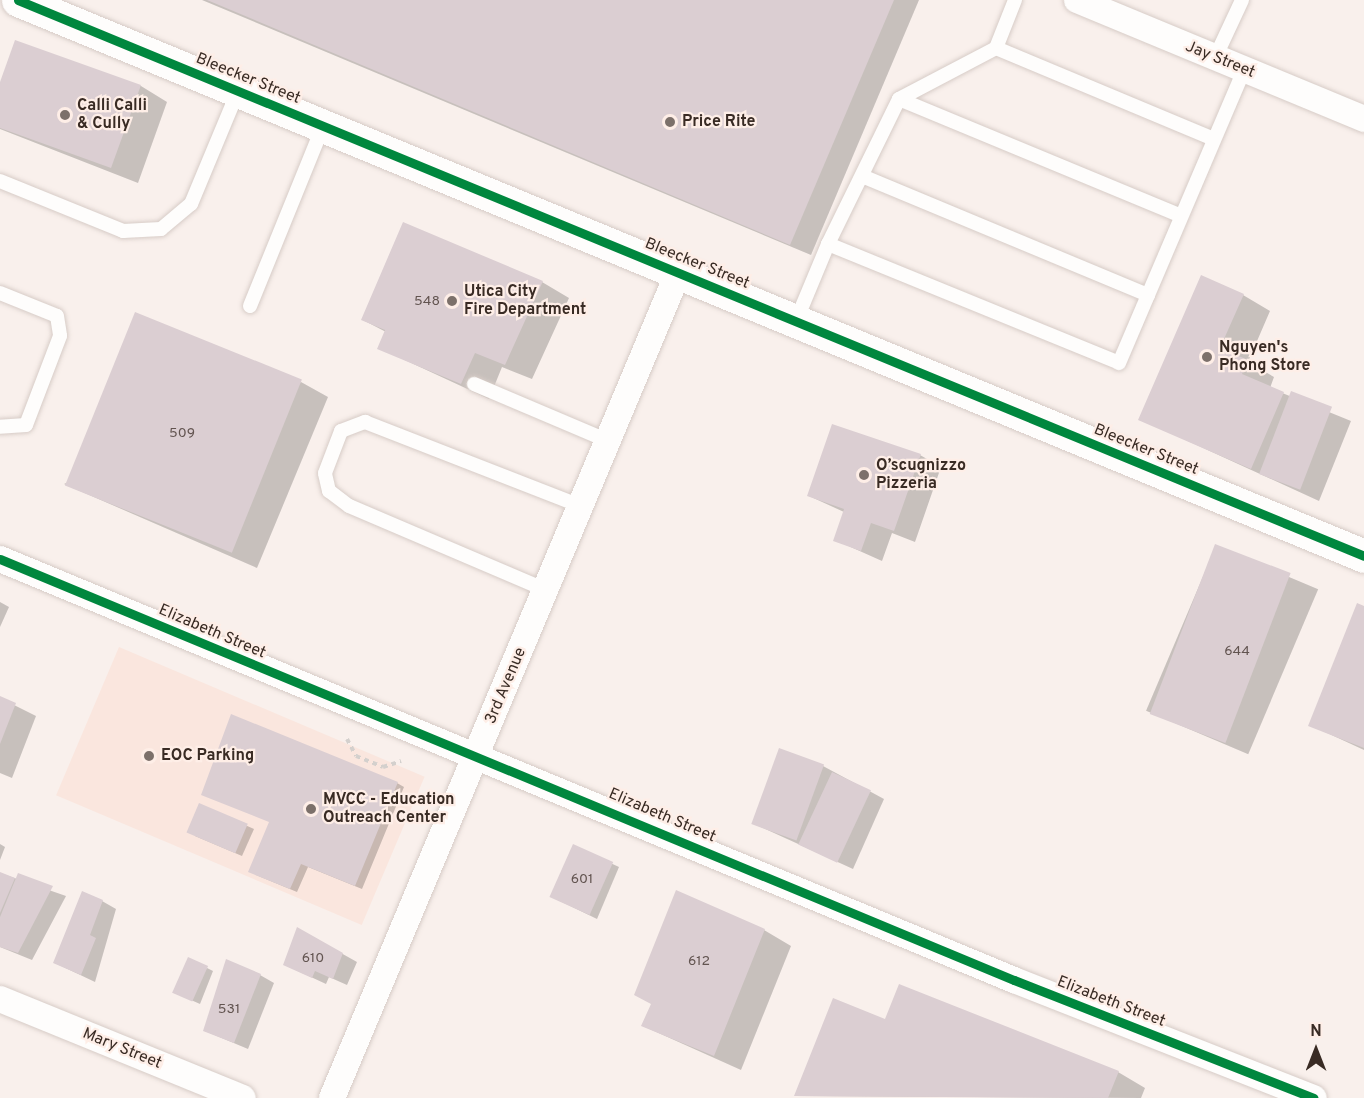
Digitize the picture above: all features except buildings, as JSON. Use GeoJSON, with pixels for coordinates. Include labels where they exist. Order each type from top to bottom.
{"type":"FeatureCollection","features":[{"type":"Feature","properties":{"kind":"street","name":"Bleecker Street"},"geometry":{"type":"LineString","coordinates":[[18,0],[1364,556]]}},
{"type":"Feature","properties":{"kind":"street","name":"Jay Street"},"geometry":{"type":"LineString","coordinates":[[1077,0],[1364,119]]}},
{"type":"Feature","properties":{"kind":"street","name":"3rd Avenue"},"geometry":{"type":"LineString","coordinates":[[332,1098],[678,273]]}},
{"type":"Feature","properties":{"kind":"street","name":"Elizabeth Street"},"geometry":{"type":"LineString","coordinates":[[0,559],[477,755],[1014,980],[1314,1098]]}},
{"type":"Feature","properties":{"kind":"street","name":"Mary Street"},"geometry":{"type":"LineString","coordinates":[[0,999],[243,1098]]}},
{"type":"Feature","properties":{"kind":"lane"},"geometry":{"type":"LineString","coordinates":[[796,321],[828,244],[899,99],[996,48],[1015,0]]}},
{"type":"Feature","properties":{"kind":"lane"},"geometry":{"type":"LineString","coordinates":[[1215,58],[1242,0]]}},
{"type":"Feature","properties":{"kind":"lane"},"geometry":{"type":"LineString","coordinates":[[996,48],[1214,139]]}},
{"type":"Feature","properties":{"kind":"lane"},"geometry":{"type":"LineString","coordinates":[[828,244],[1119,363],[1244,70]]}},
{"type":"Feature","properties":{"kind":"lane"},"geometry":{"type":"LineString","coordinates":[[0,181],[123,231],[161,229],[190,204],[238,91]]}},
{"type":"Feature","properties":{"kind":"lane"},"geometry":{"type":"LineString","coordinates":[[899,99],[1181,216]]}},
{"type":"Feature","properties":{"kind":"lane"},"geometry":{"type":"LineString","coordinates":[[250,306],[323,126]]}},
{"type":"Feature","properties":{"kind":"lane"},"geometry":{"type":"LineString","coordinates":[[862,176],[1148,295]]}},
{"type":"Feature","properties":{"kind":"lane"},"geometry":{"type":"LineString","coordinates":[[0,293],[57,316],[60,336],[26,425],[0,428]]}},
{"type":"Feature","properties":{"kind":"lane"},"geometry":{"type":"LineString","coordinates":[[474,384],[608,441]]}},
{"type":"Feature","properties":{"kind":"lane"},"geometry":{"type":"LineString","coordinates":[[546,590],[349,506],[329,491],[325,473],[341,431],[365,422],[581,506]]}},
{"type":"Feature","properties":{"kind":"path"},"geometry":{"type":"LineString","coordinates":[[347,739],[356,756],[383,767],[401,761]]}},
{"type":"Feature","properties":{"kind":"shaded area"},"geometry":{"type":"Polygon","coordinates":[[[119,647],[425,777],[362,925],[56,795],[119,647]]]}},
{"type":"Feature","properties":{"kind":"cycle path"},"geometry":{"type":"LineString","coordinates":[[18,0],[1364,556]]}},
{"type":"Feature","properties":{"kind":"cycle path"},"geometry":{"type":"LineString","coordinates":[[0,559],[1014,980],[1314,1098]]}},
{"type":"Feature","properties":{"kind":"place","name":"Calli Calli & Cully"},"geometry":{"type":"Point","coordinates":[65,115]}},
{"type":"Feature","properties":{"kind":"place","name":"Price Rite"},"geometry":{"type":"Point","coordinates":[670,122]}},
{"type":"Feature","properties":{"kind":"place","name":"Utica City Fire Department"},"geometry":{"type":"Point","coordinates":[452,301]}},
{"type":"Feature","properties":{"kind":"place","name":"Nguyen's Phong Store"},"geometry":{"type":"Point","coordinates":[1207,357]}},
{"type":"Feature","properties":{"kind":"place","name":"O’scugnizzo Pizzeria"},"geometry":{"type":"Point","coordinates":[864,475]}},
{"type":"Feature","properties":{"kind":"place","name":"EOC Parking"},"geometry":{"type":"Point","coordinates":[149,756]}},
{"type":"Feature","properties":{"kind":"place","name":"MVCC - Education Outreach Center"},"geometry":{"type":"Point","coordinates":[311,809]}}]}
